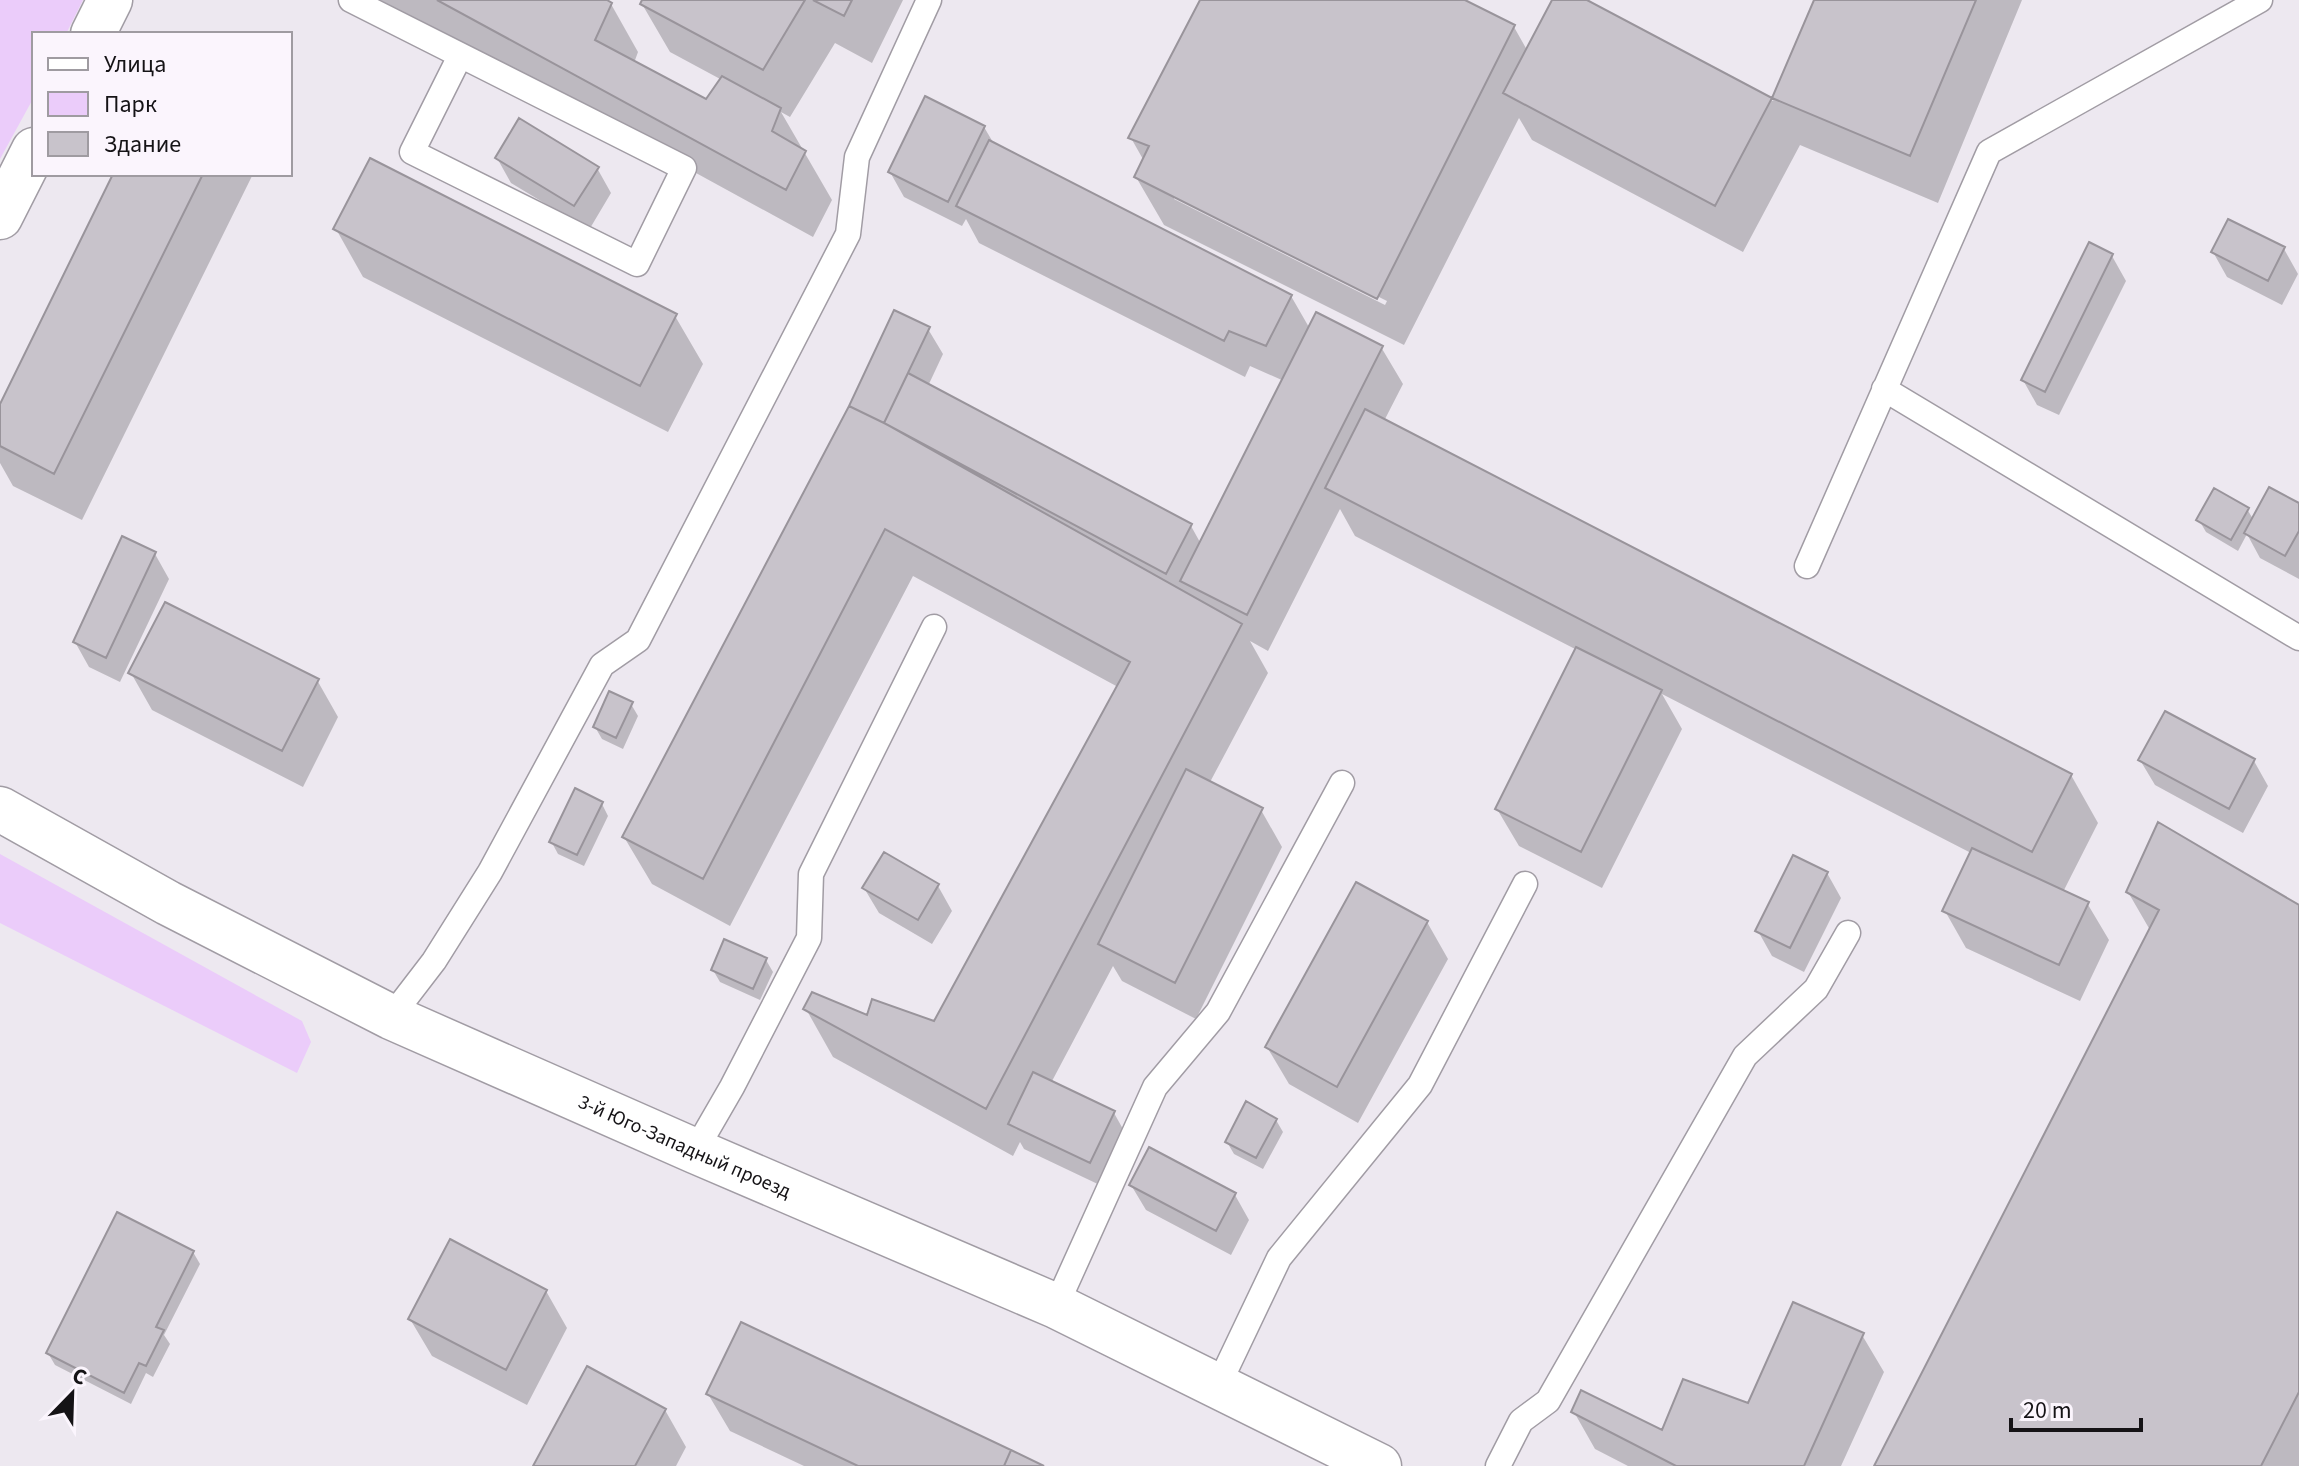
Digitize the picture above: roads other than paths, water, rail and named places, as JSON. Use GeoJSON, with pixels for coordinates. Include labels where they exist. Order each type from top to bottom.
{"type":"FeatureCollection","features":[{"type":"Feature","properties":{"kind":"street"},"geometry":{"type":"LineString","coordinates":[[94,32],[110,0]]}},
{"type":"Feature","properties":{"kind":"street"},"geometry":{"type":"LineString","coordinates":[[0,217],[32,154]]}},
{"type":"Feature","properties":{"kind":"street","name":"3-й Юго-Западный проезд"},"geometry":{"type":"LineString","coordinates":[[0,809],[168,903],[391,1017],[1056,1306],[1379,1466]]}},
{"type":"Feature","properties":{"kind":"lane"},"geometry":{"type":"LineString","coordinates":[[351,0],[684,168],[637,264],[412,152],[460,56]]}},
{"type":"Feature","properties":{"kind":"lane"},"geometry":{"type":"LineString","coordinates":[[391,1017],[434,961],[490,872],[602,665],[638,640],[848,234],[857,157],[929,0]]}},
{"type":"Feature","properties":{"kind":"lane"},"geometry":{"type":"LineString","coordinates":[[1807,566],[1989,152],[2260,0]]}},
{"type":"Feature","properties":{"kind":"lane"},"geometry":{"type":"LineString","coordinates":[[1884,389],[2299,638]]}},
{"type":"Feature","properties":{"kind":"lane"},"geometry":{"type":"LineString","coordinates":[[695,1151],[732,1087],[809,938],[811,874],[934,627]]}},
{"type":"Feature","properties":{"kind":"lane"},"geometry":{"type":"LineString","coordinates":[[1056,1306],[1155,1087],[1218,1012],[1342,783]]}},
{"type":"Feature","properties":{"kind":"lane"},"geometry":{"type":"LineString","coordinates":[[1218,1386],[1279,1258],[1420,1085],[1525,884]]}},
{"type":"Feature","properties":{"kind":"lane"},"geometry":{"type":"LineString","coordinates":[[1498,1466],[1521,1421],[1548,1401],[1745,1056],[1816,989],[1848,933]]}}]}
